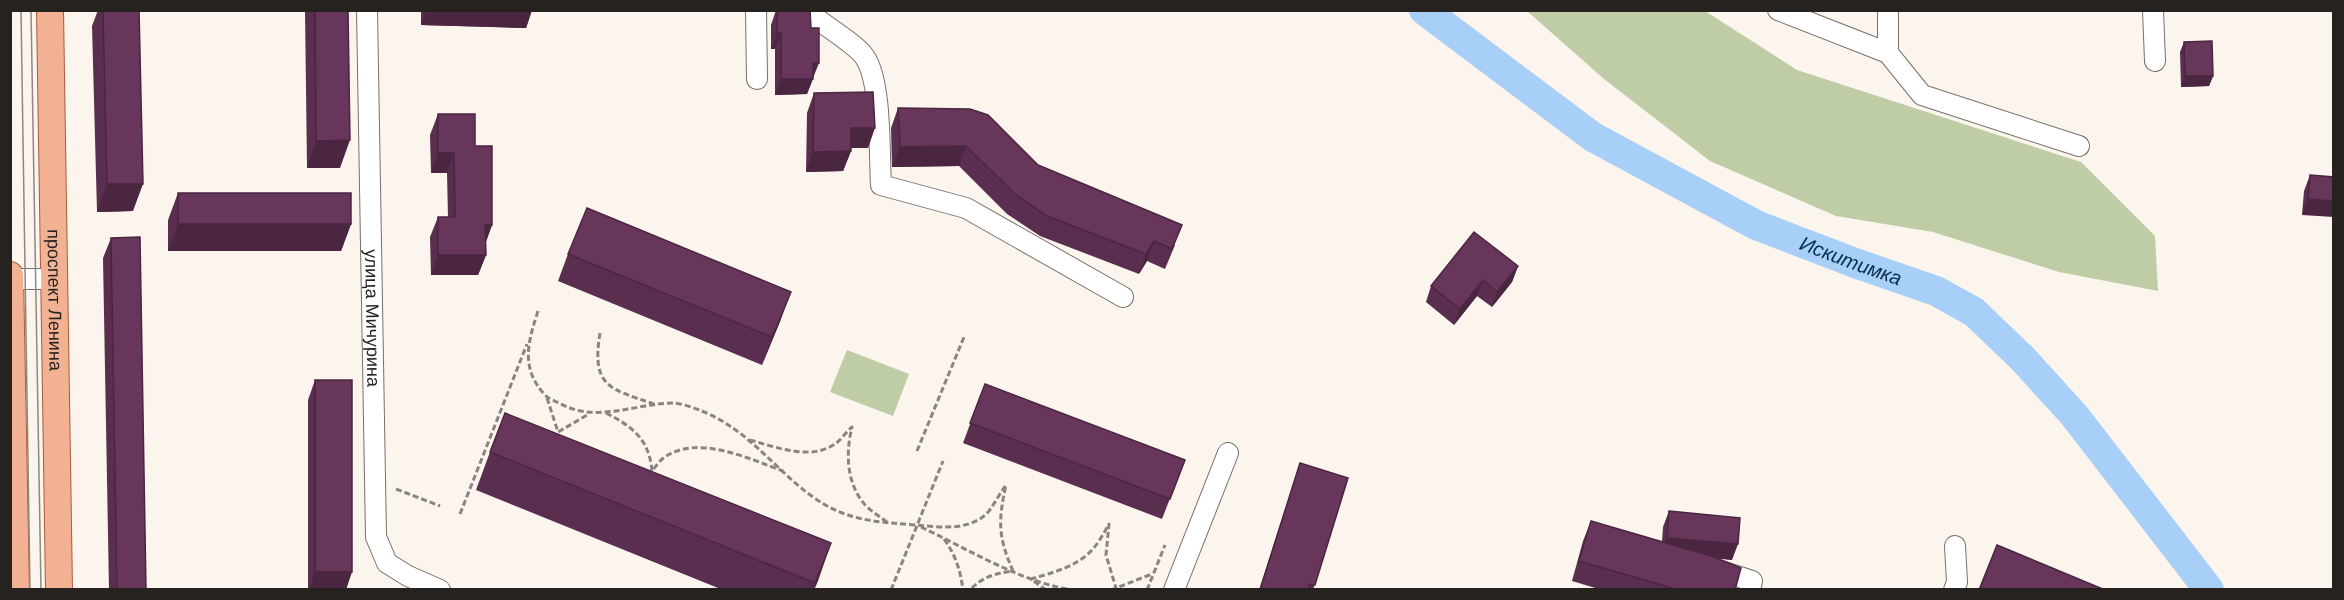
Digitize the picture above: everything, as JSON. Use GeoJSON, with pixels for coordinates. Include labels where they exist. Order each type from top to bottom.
{"type":"FeatureCollection","features":[{"type":"Feature","properties":{"kind":"main road","name":"проспект Ленина"},"geometry":{"type":"LineString","coordinates":[[50,10],[59,590]]}},
{"type":"Feature","properties":{"kind":"main road"},"geometry":{"type":"LineString","coordinates":[[10,277],[16,590]]}},
{"type":"Feature","properties":{"kind":"street","name":"улица Мичурина"},"geometry":{"type":"LineString","coordinates":[[367,10],[376,537],[387,563],[408,576],[440,590]]}},
{"type":"Feature","properties":{"kind":"street"},"geometry":{"type":"LineString","coordinates":[[756,10],[757,79]]}},
{"type":"Feature","properties":{"kind":"street"},"geometry":{"type":"LineString","coordinates":[[805,10],[864,54],[871,68],[876,96],[881,185],[966,208],[1123,297]]}},
{"type":"Feature","properties":{"kind":"street"},"geometry":{"type":"LineString","coordinates":[[1778,10],[1888,53],[1922,95],[2079,146]]}},
{"type":"Feature","properties":{"kind":"street"},"geometry":{"type":"LineString","coordinates":[[1888,10],[1888,53]]}},
{"type":"Feature","properties":{"kind":"street"},"geometry":{"type":"LineString","coordinates":[[2153,10],[2155,61]]}},
{"type":"Feature","properties":{"kind":"street"},"geometry":{"type":"LineString","coordinates":[[10,277],[54,279]]}},
{"type":"Feature","properties":{"kind":"street"},"geometry":{"type":"LineString","coordinates":[[1174,590],[1228,453]]}},
{"type":"Feature","properties":{"kind":"street"},"geometry":{"type":"LineString","coordinates":[[1954,546],[1957,582],[1954,590]]}},
{"type":"Feature","properties":{"kind":"street"},"geometry":{"type":"LineString","coordinates":[[1713,568],[1752,581],[1749,590]]}},
{"type":"Feature","properties":{"kind":"path"},"geometry":{"type":"LineString","coordinates":[[460,514],[529,340],[538,311]]}},
{"type":"Feature","properties":{"kind":"path"},"geometry":{"type":"LineString","coordinates":[[600,333],[597,355],[600,374],[613,390],[656,405]]}},
{"type":"Feature","properties":{"kind":"path"},"geometry":{"type":"LineString","coordinates":[[917,451],[964,337]]}},
{"type":"Feature","properties":{"kind":"path"},"geometry":{"type":"LineString","coordinates":[[529,340],[528,356],[532,378],[546,397],[558,432],[590,413]]}},
{"type":"Feature","properties":{"kind":"path"},"geometry":{"type":"LineString","coordinates":[[546,397],[567,408],[590,413],[674,403],[700,411],[729,423],[813,496],[832,508],[871,522],[942,528],[962,525],[978,520],[988,513],[1006,485],[1000,511],[999,530],[1002,547],[1013,571]]}},
{"type":"Feature","properties":{"kind":"path"},"geometry":{"type":"LineString","coordinates":[[604,412],[625,422],[644,441],[650,454],[652,471],[664,457],[678,451],[697,448],[733,453],[785,472]]}},
{"type":"Feature","properties":{"kind":"path"},"geometry":{"type":"LineString","coordinates":[[749,440],[799,452],[818,450],[834,444],[852,427],[847,449],[852,481],[862,502],[890,524]]}},
{"type":"Feature","properties":{"kind":"path"},"geometry":{"type":"LineString","coordinates":[[891,590],[943,461]]}},
{"type":"Feature","properties":{"kind":"path"},"geometry":{"type":"LineString","coordinates":[[396,489],[440,506]]}},
{"type":"Feature","properties":{"kind":"path"},"geometry":{"type":"LineString","coordinates":[[1031,579],[1081,560],[1092,551],[1109,524],[1106,555],[1114,589],[1154,573]]}},
{"type":"Feature","properties":{"kind":"path"},"geometry":{"type":"LineString","coordinates":[[917,525],[1031,579],[1074,590]]}},
{"type":"Feature","properties":{"kind":"path"},"geometry":{"type":"LineString","coordinates":[[943,538],[955,554],[963,590]]}},
{"type":"Feature","properties":{"kind":"path"},"geometry":{"type":"LineString","coordinates":[[1147,590],[1165,545]]}},
{"type":"Feature","properties":{"kind":"path"},"geometry":{"type":"LineString","coordinates":[[970,590],[983,579],[998,573],[1013,571]]}},
{"type":"Feature","properties":{"kind":"path"},"geometry":{"type":"LineString","coordinates":[[1031,579],[1046,590]]}},
{"type":"Feature","properties":{"kind":"green space"},"geometry":{"type":"Polygon","coordinates":[[[1527,11],[1705,11],[1797,70],[2081,162],[2155,236],[2158,291],[2059,272],[1933,232],[1836,216],[1710,161],[1604,79],[1527,11]]]}},
{"type":"Feature","properties":{"kind":"green space"},"geometry":{"type":"Polygon","coordinates":[[[847,350],[909,374],[893,416],[830,392],[847,350]]]}},
{"type":"Feature","properties":{"kind":"building"},"geometry":{"type":"Polygon","coordinates":[[[103,10],[139,10],[143,184],[107,184],[103,10]]]}},
{"type":"Feature","properties":{"kind":"building"},"geometry":{"type":"Polygon","coordinates":[[[315,10],[348,10],[350,140],[316,141],[315,10]]]}},
{"type":"Feature","properties":{"kind":"building"},"geometry":{"type":"Polygon","coordinates":[[[777,10],[810,10],[811,28],[819,28],[819,63],[813,63],[813,79],[781,79],[781,33],[777,34],[777,10]]]}},
{"type":"Feature","properties":{"kind":"building"},"geometry":{"type":"Polygon","coordinates":[[[2212,41],[2213,76],[2185,76],[2184,42],[2212,41]]]}},
{"type":"Feature","properties":{"kind":"building"},"geometry":{"type":"Polygon","coordinates":[[[873,92],[875,128],[851,128],[851,151],[813,152],[814,93],[873,92]]]}},
{"type":"Feature","properties":{"kind":"building"},"geometry":{"type":"Polygon","coordinates":[[[898,108],[970,109],[988,115],[1038,165],[1182,225],[1172,249],[1154,241],[1146,254],[1047,216],[1015,194],[966,146],[900,147],[898,108]]]}},
{"type":"Feature","properties":{"kind":"building"},"geometry":{"type":"Polygon","coordinates":[[[438,114],[475,114],[475,146],[492,146],[492,225],[485,225],[486,255],[438,255],[438,217],[455,217],[454,153],[438,153],[438,114]]]}},
{"type":"Feature","properties":{"kind":"building"},"geometry":{"type":"Polygon","coordinates":[[[2310,175],[2334,177],[2334,201],[2308,199],[2310,175]]]}},
{"type":"Feature","properties":{"kind":"building"},"geometry":{"type":"Polygon","coordinates":[[[178,193],[351,193],[351,224],[178,224],[178,193]]]}},
{"type":"Feature","properties":{"kind":"building"},"geometry":{"type":"Polygon","coordinates":[[[587,208],[791,292],[772,337],[568,254],[587,208]]]}},
{"type":"Feature","properties":{"kind":"building"},"geometry":{"type":"Polygon","coordinates":[[[1474,232],[1518,266],[1497,292],[1483,280],[1460,309],[1431,286],[1474,232]]]}},
{"type":"Feature","properties":{"kind":"building"},"geometry":{"type":"Polygon","coordinates":[[[140,237],[146,590],[117,590],[111,238],[140,237]]]}},
{"type":"Feature","properties":{"kind":"building"},"geometry":{"type":"Polygon","coordinates":[[[315,380],[352,380],[352,572],[315,572],[315,380]]]}},
{"type":"Feature","properties":{"kind":"building"},"geometry":{"type":"Polygon","coordinates":[[[985,384],[1185,460],[1170,499],[970,423],[985,384]]]}},
{"type":"Feature","properties":{"kind":"building"},"geometry":{"type":"Polygon","coordinates":[[[505,413],[831,543],[815,583],[490,452],[505,413]]]}},
{"type":"Feature","properties":{"kind":"building"},"geometry":{"type":"Polygon","coordinates":[[[1300,463],[1348,478],[1315,585],[1310,584],[1308,590],[1260,590],[1300,463]]]}},
{"type":"Feature","properties":{"kind":"building"},"geometry":{"type":"Polygon","coordinates":[[[1669,511],[1740,518],[1738,544],[1667,538],[1669,511]]]}},
{"type":"Feature","properties":{"kind":"building"},"geometry":{"type":"Polygon","coordinates":[[[1591,521],[1711,556],[1741,568],[1735,590],[1679,590],[1579,561],[1591,521]]]}},
{"type":"Feature","properties":{"kind":"building"},"geometry":{"type":"Polygon","coordinates":[[[1997,545],[2105,590],[1979,590],[1997,545]]]}},
{"type":"Feature","properties":{"kind":"waterway","name":"Искитимка"},"geometry":{"type":"LineString","coordinates":[[1424,10],[1593,137],[1756,225],[1936,291],[1974,312],[2023,359],[2074,415],[2209,590]]}},
{"type":"Feature","properties":{"kind":"tram line"},"geometry":{"type":"LineString","coordinates":[[21,10],[30,590]]}},
{"type":"Feature","properties":{"kind":"tram line"},"geometry":{"type":"LineString","coordinates":[[31,10],[41,590]]}}]}
